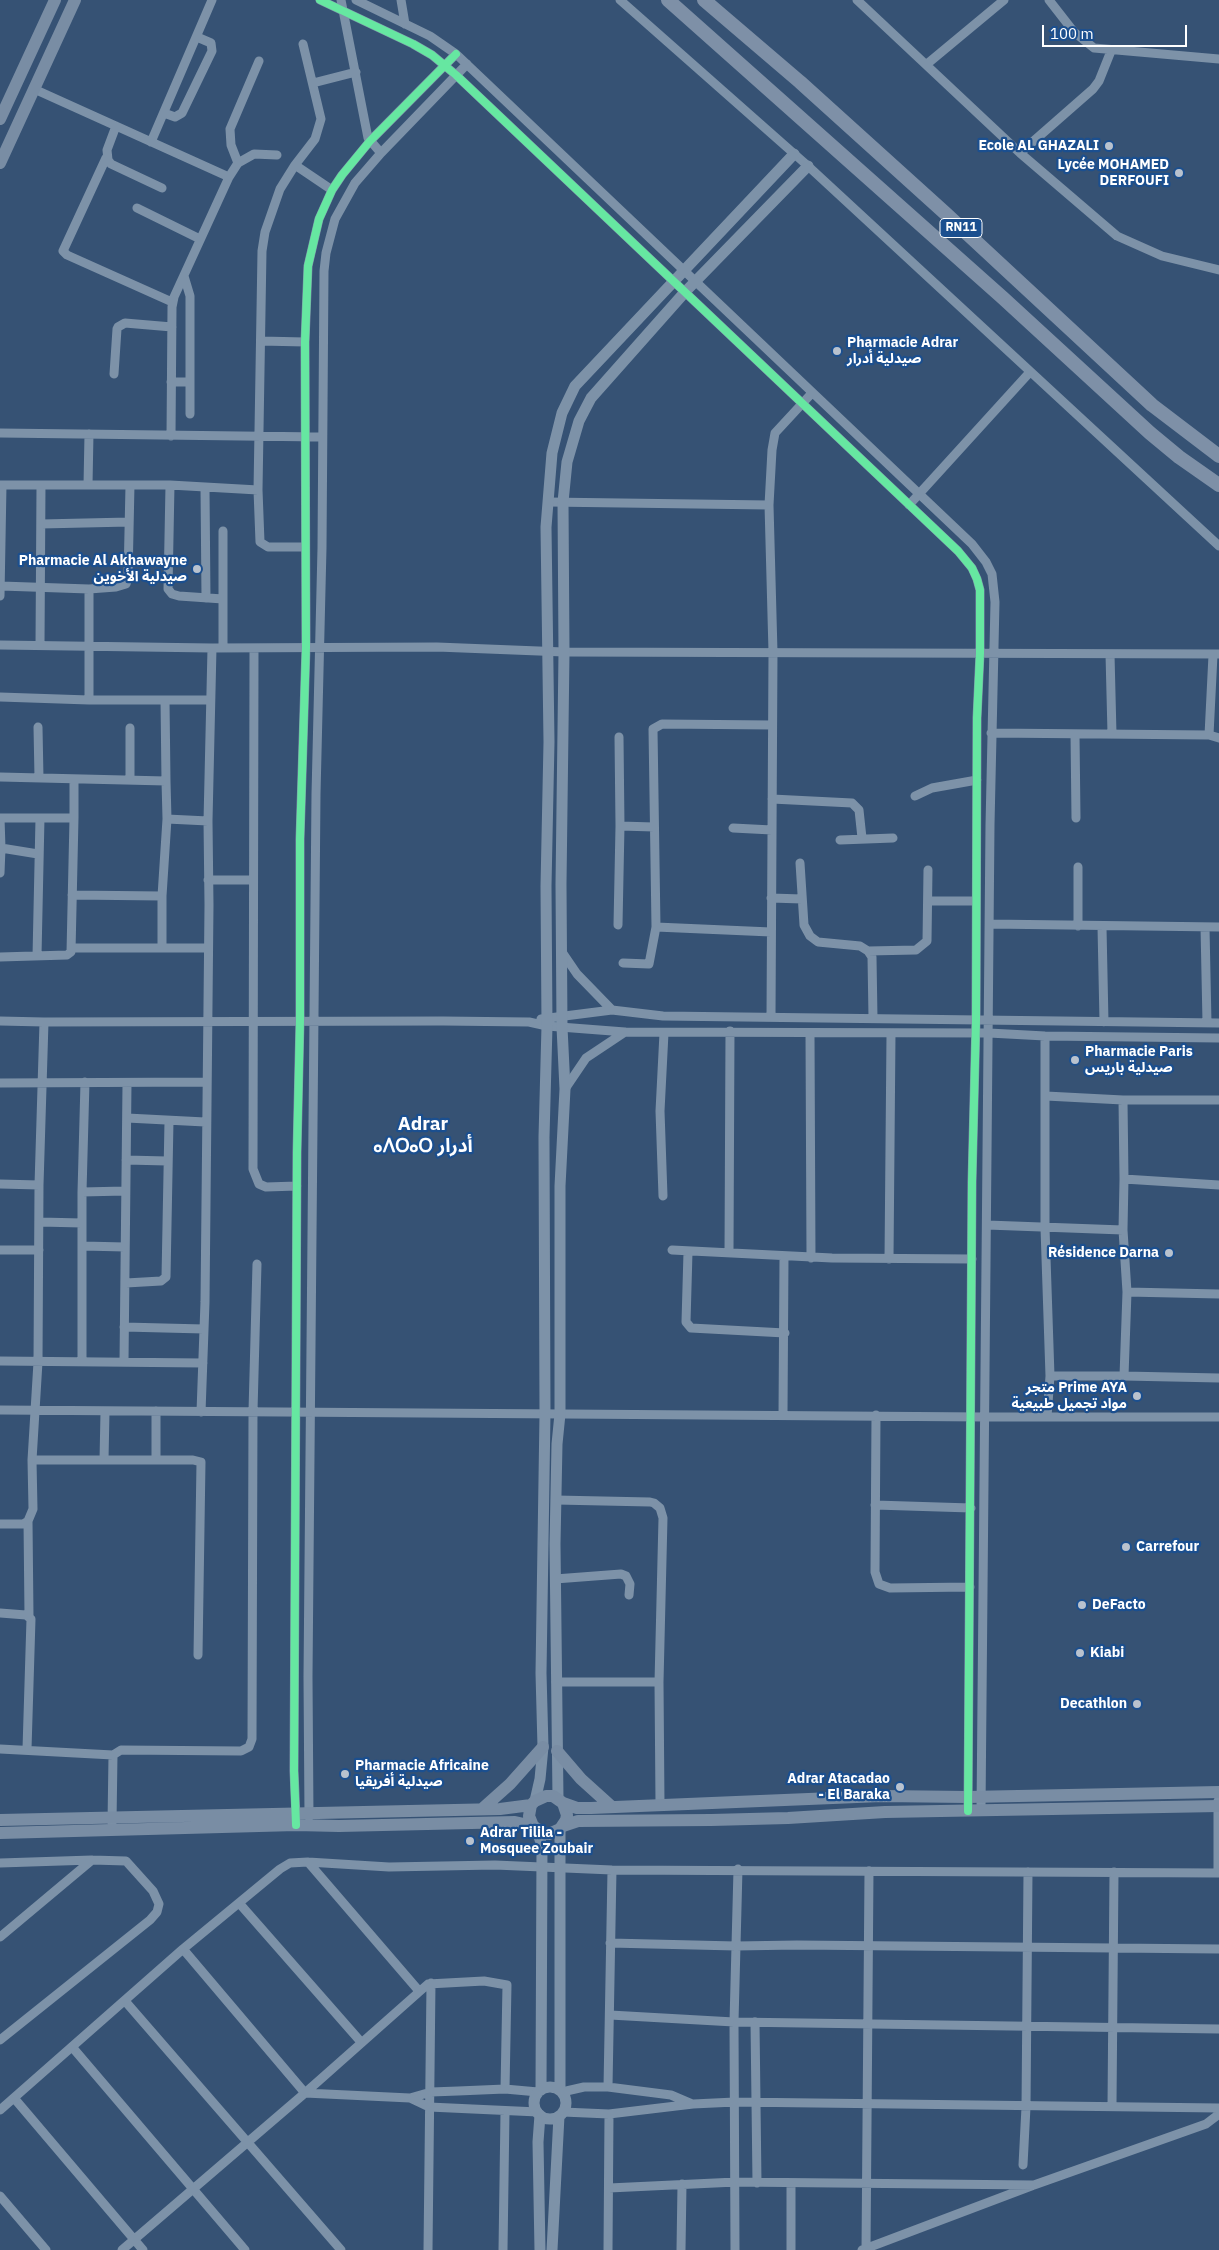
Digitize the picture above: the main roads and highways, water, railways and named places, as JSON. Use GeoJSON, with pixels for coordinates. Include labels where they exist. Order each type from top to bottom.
{"type":"FeatureCollection","features":[{"type":"Feature","properties":{"kind":"highway","name":"RN11"},"geometry":{"type":"LineString","coordinates":[[668,0],[996,292],[1150,433],[1179,457],[1219,485]]}},
{"type":"Feature","properties":{"kind":"highway","name":"RN11"},"geometry":{"type":"LineString","coordinates":[[704,0],[800,82],[945,213],[1152,405],[1219,456]]}},
{"type":"Feature","properties":{"kind":"main road"},"geometry":{"type":"LineString","coordinates":[[0,119],[55,0]]}},
{"type":"Feature","properties":{"kind":"main road"},"geometry":{"type":"LineString","coordinates":[[0,163],[74,0]]}},
{"type":"Feature","properties":{"kind":"main road"},"geometry":{"type":"LineString","coordinates":[[482,1809],[515,1778],[543,1747]]}},
{"type":"Feature","properties":{"kind":"main road"},"geometry":{"type":"LineString","coordinates":[[557,1751],[581,1779],[612,1808]]}},
{"type":"Feature","properties":{"kind":"main road"},"geometry":{"type":"LineString","coordinates":[[309,1819],[482,1809],[533,1803],[546,1796],[577,1808],[612,1808],[660,1804],[880,1796],[968,1797],[1218,1792]]}},
{"type":"Feature","properties":{"kind":"main road"},"geometry":{"type":"LineString","coordinates":[[561,1801],[567,1815],[562,1827]]}},
{"type":"Feature","properties":{"kind":"main road"},"geometry":{"type":"LineString","coordinates":[[533,1803],[529,1816],[535,1828]]}},
{"type":"Feature","properties":{"kind":"main road"},"geometry":{"type":"LineString","coordinates":[[0,1820],[112,1817],[516,1822],[549,1834],[578,1821],[711,1820],[788,1818],[884,1812],[1219,1806]]}},
{"type":"Feature","properties":{"kind":"main road"},"geometry":{"type":"LineString","coordinates":[[0,1833],[113,1831],[296,1819]]}},
{"type":"Feature","properties":{"kind":"place","name":"Ecole AL GHAZALI"},"geometry":{"type":"Point","coordinates":[1109,146]}},
{"type":"Feature","properties":{"kind":"place","name":"Lycée MOHAMED DERFOUFI"},"geometry":{"type":"Point","coordinates":[1179,173]}},
{"type":"Feature","properties":{"kind":"place","name":"Pharmacie Adrar صيدلية أدرار"},"geometry":{"type":"Point","coordinates":[837,351]}},
{"type":"Feature","properties":{"kind":"place","name":"Pharmacie Al Akhawayne صيدلية الأخوين"},"geometry":{"type":"Point","coordinates":[197,569]}},
{"type":"Feature","properties":{"kind":"place","name":"Pharmacie Paris صيدلية باريس"},"geometry":{"type":"Point","coordinates":[1075,1060]}},
{"type":"Feature","properties":{"kind":"place","name":"Résidence Darna"},"geometry":{"type":"Point","coordinates":[1169,1253]}},
{"type":"Feature","properties":{"kind":"place","name":"متجر Prime AYA مواد تجميل طبيعية"},"geometry":{"type":"Point","coordinates":[1137,1396]}},
{"type":"Feature","properties":{"kind":"place","name":"Carrefour"},"geometry":{"type":"Point","coordinates":[1126,1547]}},
{"type":"Feature","properties":{"kind":"place","name":"DeFacto"},"geometry":{"type":"Point","coordinates":[1082,1605]}},
{"type":"Feature","properties":{"kind":"place","name":"Kiabi"},"geometry":{"type":"Point","coordinates":[1080,1653]}},
{"type":"Feature","properties":{"kind":"place","name":"Decathlon"},"geometry":{"type":"Point","coordinates":[1137,1704]}},
{"type":"Feature","properties":{"kind":"place","name":"Pharmacie Africaine صيدلية أفريقيا"},"geometry":{"type":"Point","coordinates":[345,1774]}},
{"type":"Feature","properties":{"kind":"place","name":"Adrar Atacadao - El Baraka"},"geometry":{"type":"Point","coordinates":[900,1787]}},
{"type":"Feature","properties":{"kind":"place","name":"Adrar Tilila - Mosquee Zoubair"},"geometry":{"type":"Point","coordinates":[470,1841]}},
{"type":"Feature","properties":{"kind":"district","name":"Adrar ⴰⴷⵔⴰⵔ أدرار"},"geometry":{"type":"Point","coordinates":[423,1136]}}]}
